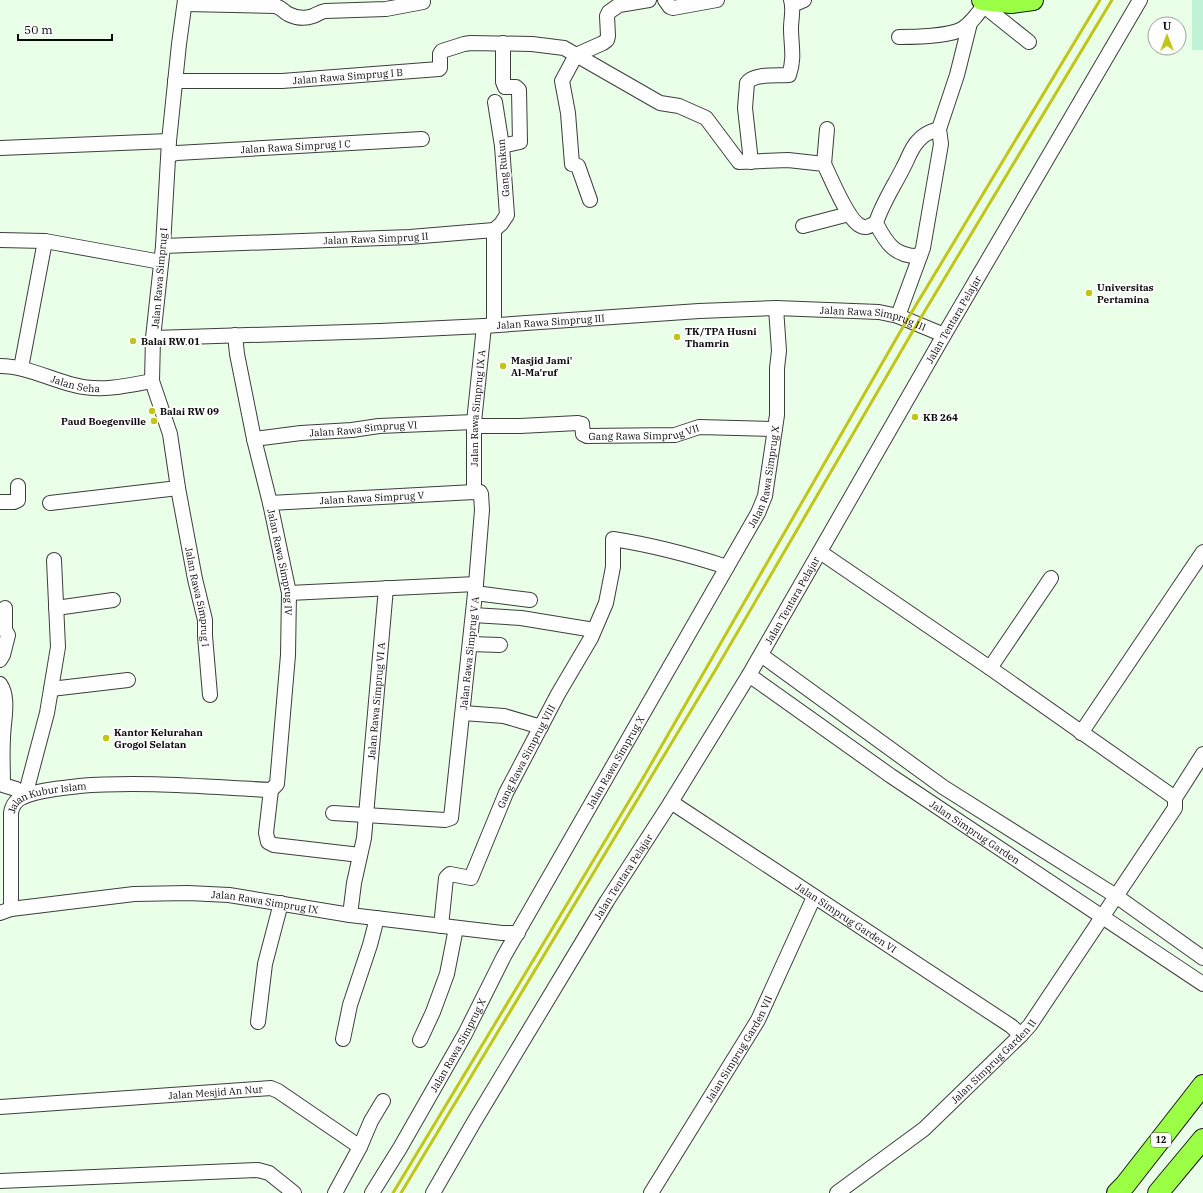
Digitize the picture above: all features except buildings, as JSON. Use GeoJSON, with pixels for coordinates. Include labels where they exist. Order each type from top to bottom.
{"type":"FeatureCollection","features":[{"type":"Feature","properties":{"kind":"highway"},"geometry":{"type":"LineString","coordinates":[[984,3],[1011,3],[1033,0]]}},
{"type":"Feature","properties":{"kind":"highway","name":"12"},"geometry":{"type":"LineString","coordinates":[[1117,1193],[1203,1085]]}},
{"type":"Feature","properties":{"kind":"highway"},"geometry":{"type":"LineString","coordinates":[[1158,1193],[1203,1139]]}},
{"type":"Feature","properties":{"kind":"street"},"geometry":{"type":"LineString","coordinates":[[590,200],[578,166],[572,164],[568,113],[562,81],[576,55],[607,40],[607,16],[613,8],[619,5],[649,0]]}},
{"type":"Feature","properties":{"kind":"street"},"geometry":{"type":"LineString","coordinates":[[666,0],[670,7],[673,8],[717,0]]}},
{"type":"Feature","properties":{"kind":"street","name":"Jalan Tentara Pelajar"},"geometry":{"type":"LineString","coordinates":[[433,1193],[607,901],[671,802],[761,655],[944,335],[1140,0]]}},
{"type":"Feature","properties":{"kind":"street"},"geometry":{"type":"LineString","coordinates":[[185,2],[278,6],[286,13],[302,18],[313,16],[319,12],[325,11],[386,9],[422,2]]}},
{"type":"Feature","properties":{"kind":"street","name":"Jalan Rawa Simprug I"},"geometry":{"type":"LineString","coordinates":[[185,2],[175,81],[169,148],[163,246],[153,338],[152,381],[170,434],[178,488],[195,579],[206,620],[205,636],[210,695]]}},
{"type":"Feature","properties":{"kind":"street"},"geometry":{"type":"LineString","coordinates":[[751,162],[745,108],[747,83],[748,80],[754,76],[789,75],[793,64],[791,29],[796,2]]}},
{"type":"Feature","properties":{"kind":"street"},"geometry":{"type":"LineString","coordinates":[[898,316],[920,256],[941,144],[939,129],[957,75],[970,24],[984,3],[1029,42]]}},
{"type":"Feature","properties":{"kind":"street"},"geometry":{"type":"LineString","coordinates":[[899,38],[932,36],[960,30],[970,24]]}},
{"type":"Feature","properties":{"kind":"street"},"geometry":{"type":"LineString","coordinates":[[502,146],[520,142],[519,90],[516,87],[505,87],[503,82],[503,43],[532,44],[562,47],[660,103],[680,106],[706,118],[740,162],[788,160],[824,164]]}},
{"type":"Feature","properties":{"kind":"street","name":"Jalan Rawa Simprug I B"},"geometry":{"type":"LineString","coordinates":[[175,81],[282,81],[439,69],[440,54],[443,51],[464,44],[503,43]]}},
{"type":"Feature","properties":{"kind":"street","name":"Gang Rukun"},"geometry":{"type":"LineString","coordinates":[[494,230],[501,224],[507,215],[502,146],[495,102]]}},
{"type":"Feature","properties":{"kind":"street"},"geometry":{"type":"LineString","coordinates":[[827,129],[824,164],[849,214],[861,227],[866,227],[876,223]]}},
{"type":"Feature","properties":{"kind":"street"},"geometry":{"type":"LineString","coordinates":[[920,256],[911,257],[896,251],[886,240],[876,223],[881,207],[888,198],[916,143],[926,134],[939,129]]}},
{"type":"Feature","properties":{"kind":"street","name":"Jalan Rawa Simprug I C"},"geometry":{"type":"LineString","coordinates":[[0,148],[169,148],[177,153],[422,139]]}},
{"type":"Feature","properties":{"kind":"street"},"geometry":{"type":"LineString","coordinates":[[803,226],[849,214]]}},
{"type":"Feature","properties":{"kind":"street"},"geometry":{"type":"LineString","coordinates":[[489,325],[494,230]]}},
{"type":"Feature","properties":{"kind":"street","name":"Jalan Rawa Simprug II"},"geometry":{"type":"LineString","coordinates":[[163,246],[410,237],[494,230]]}},
{"type":"Feature","properties":{"kind":"street"},"geometry":{"type":"LineString","coordinates":[[0,240],[45,241],[161,262]]}},
{"type":"Feature","properties":{"kind":"street"},"geometry":{"type":"LineString","coordinates":[[21,368],[45,241]]}},
{"type":"Feature","properties":{"kind":"street","name":"Jalan Rawa Simprug III"},"geometry":{"type":"LineString","coordinates":[[153,338],[365,331],[489,325],[699,311],[776,308],[872,312],[898,316],[944,335]]}},
{"type":"Feature","properties":{"kind":"street","name":"Jalan Rawa Simprug X"},"geometry":{"type":"LineString","coordinates":[[372,1193],[400,1148],[465,1034],[504,956],[758,513],[765,496],[777,415],[777,368],[779,351],[776,308]]}},
{"type":"Feature","properties":{"kind":"street","name":"Jalan Rawa Simprug IX A"},"geometry":{"type":"LineString","coordinates":[[474,492],[474,424],[489,325]]}},
{"type":"Feature","properties":{"kind":"street","name":"Jalan Rawa Simprug IV"},"geometry":{"type":"LineString","coordinates":[[235,335],[237,354],[254,439],[270,503],[289,593],[288,655],[277,784],[271,790],[266,833],[268,842],[274,845],[360,855]]}},
{"type":"Feature","properties":{"kind":"street","name":"Jalan Seha"},"geometry":{"type":"LineString","coordinates":[[0,366],[21,368],[75,386],[92,388],[130,386],[152,381]]}},
{"type":"Feature","properties":{"kind":"street","name":"Gang Rawa Simprug VII"},"geometry":{"type":"LineString","coordinates":[[474,424],[520,426],[578,423],[582,424],[583,434],[588,436],[675,435],[699,427],[775,429]]}},
{"type":"Feature","properties":{"kind":"street","name":"Jalan Rawa Simprug VI"},"geometry":{"type":"LineString","coordinates":[[254,439],[379,426],[474,424]]}},
{"type":"Feature","properties":{"kind":"street"},"geometry":{"type":"LineString","coordinates":[[0,502],[14,502],[18,500],[18,486]]}},
{"type":"Feature","properties":{"kind":"street"},"geometry":{"type":"LineString","coordinates":[[50,503],[178,488]]}},
{"type":"Feature","properties":{"kind":"street","name":"Jalan Rawa Simprug V"},"geometry":{"type":"LineString","coordinates":[[270,503],[474,492]]}},
{"type":"Feature","properties":{"kind":"street","name":"Jalan Rawa Simprug V A"},"geometry":{"type":"LineString","coordinates":[[367,815],[449,820],[452,815],[476,589],[482,510],[481,494],[480,492],[474,492]]}},
{"type":"Feature","properties":{"kind":"street","name":"Gang Rawa Simprug VIII"},"geometry":{"type":"LineString","coordinates":[[441,926],[446,878],[450,874],[471,878],[506,793],[558,694],[579,660],[606,603],[613,567],[613,539],[635,542],[727,566]]}},
{"type":"Feature","properties":{"kind":"street"},"geometry":{"type":"LineString","coordinates":[[820,552],[990,668],[1175,798]]}},
{"type":"Feature","properties":{"kind":"street"},"geometry":{"type":"LineString","coordinates":[[1081,733],[1203,552]]}},
{"type":"Feature","properties":{"kind":"street"},"geometry":{"type":"LineString","coordinates":[[0,684],[4,689],[5,701],[3,785],[16,789],[24,796],[47,712],[58,647],[54,560]]}},
{"type":"Feature","properties":{"kind":"street"},"geometry":{"type":"LineString","coordinates":[[990,668],[1051,578]]}},
{"type":"Feature","properties":{"kind":"street"},"geometry":{"type":"LineString","coordinates":[[289,593],[386,588],[476,589],[530,600]]}},
{"type":"Feature","properties":{"kind":"street","name":"Jalan Rawa Simprug VI A"},"geometry":{"type":"LineString","coordinates":[[350,915],[354,883],[364,838],[367,815],[386,588]]}},
{"type":"Feature","properties":{"kind":"street"},"geometry":{"type":"LineString","coordinates":[[56,608],[113,600]]}},
{"type":"Feature","properties":{"kind":"street"},"geometry":{"type":"LineString","coordinates":[[0,660],[3,655],[8,635],[5,630],[5,608]]}},
{"type":"Feature","properties":{"kind":"street"},"geometry":{"type":"LineString","coordinates":[[473,615],[521,618],[594,630]]}},
{"type":"Feature","properties":{"kind":"street"},"geometry":{"type":"LineString","coordinates":[[470,644],[500,646]]}},
{"type":"Feature","properties":{"kind":"street","name":"Jalan Simprug Garden"},"geometry":{"type":"LineString","coordinates":[[761,655],[943,787],[1116,896],[1203,958]]}},
{"type":"Feature","properties":{"kind":"street","name":"Jalan Simprug Garden"},"geometry":{"type":"LineString","coordinates":[[749,675],[892,776],[1203,984]]}},
{"type":"Feature","properties":{"kind":"street"},"geometry":{"type":"LineString","coordinates":[[51,689],[128,680]]}},
{"type":"Feature","properties":{"kind":"street"},"geometry":{"type":"LineString","coordinates":[[463,713],[504,716],[541,727]]}},
{"type":"Feature","properties":{"kind":"street"},"geometry":{"type":"LineString","coordinates":[[1116,896],[1175,808],[1175,798],[1203,754]]}},
{"type":"Feature","properties":{"kind":"street"},"geometry":{"type":"LineString","coordinates":[[892,776],[904,759]]}},
{"type":"Feature","properties":{"kind":"street","name":"Jalan Kubur Islam"},"geometry":{"type":"LineString","coordinates":[[5,911],[6,808],[24,796],[55,788],[151,783],[271,790]]}},
{"type":"Feature","properties":{"kind":"street"},"geometry":{"type":"LineString","coordinates":[[931,802],[943,787]]}},
{"type":"Feature","properties":{"kind":"street","name":"Jalan Simprug Garden VI"},"geometry":{"type":"LineString","coordinates":[[671,802],[1021,1034]]}},
{"type":"Feature","properties":{"kind":"street"},"geometry":{"type":"LineString","coordinates":[[333,813],[367,815]]}},
{"type":"Feature","properties":{"kind":"street","name":"Jalan Rawa Simprug IX"},"geometry":{"type":"LineString","coordinates":[[5,911],[131,894],[188,893],[229,895],[350,915],[502,933],[518,933]]}},
{"type":"Feature","properties":{"kind":"street","name":"Jalan Simprug Garden II"},"geometry":{"type":"LineString","coordinates":[[837,1193],[924,1129],[1030,1025],[1116,896]]}},
{"type":"Feature","properties":{"kind":"street","name":"Jalan Simprug Garden VII"},"geometry":{"type":"LineString","coordinates":[[651,1193],[758,1020],[814,898]]}},
{"type":"Feature","properties":{"kind":"street"},"geometry":{"type":"LineString","coordinates":[[258,1022],[264,970],[281,903]]}},
{"type":"Feature","properties":{"kind":"street"},"geometry":{"type":"LineString","coordinates":[[344,1039],[350,1005],[370,945],[377,918]]}},
{"type":"Feature","properties":{"kind":"street"},"geometry":{"type":"LineString","coordinates":[[420,1040],[447,974],[456,928]]}},
{"type":"Feature","properties":{"kind":"street","name":"Jalan Mesjid An Nur"},"geometry":{"type":"LineString","coordinates":[[0,1107],[271,1088],[278,1090],[360,1147]]}},
{"type":"Feature","properties":{"kind":"street"},"geometry":{"type":"LineString","coordinates":[[335,1193],[383,1101]]}},
{"type":"Feature","properties":{"kind":"street"},"geometry":{"type":"LineString","coordinates":[[0,1181],[258,1170],[269,1173],[294,1193]]}},
{"type":"Feature","properties":{"kind":"green space"},"geometry":{"type":"Polygon","coordinates":[[[1192,0],[1203,0],[1203,50],[1192,50],[1192,0]]]}},
{"type":"Feature","properties":{"kind":"railway"},"geometry":{"type":"LineString","coordinates":[[393,1193],[643,778],[907,320],[1100,0]]}},
{"type":"Feature","properties":{"kind":"railway"},"geometry":{"type":"LineString","coordinates":[[401,1193],[716,669],[917,324],[1112,0]]}},
{"type":"Feature","properties":{"kind":"place","name":"Universitas Pertamina"},"geometry":{"type":"Point","coordinates":[1089,293]}},
{"type":"Feature","properties":{"kind":"place","name":"TK/TPA Husni Thamrin"},"geometry":{"type":"Point","coordinates":[677,337]}},
{"type":"Feature","properties":{"kind":"place","name":"Balai RW 01"},"geometry":{"type":"Point","coordinates":[133,341]}},
{"type":"Feature","properties":{"kind":"place","name":"Masjid Jami' Al-Ma'ruf"},"geometry":{"type":"Point","coordinates":[503,366]}},
{"type":"Feature","properties":{"kind":"place","name":"Balai RW 09"},"geometry":{"type":"Point","coordinates":[152,411]}},
{"type":"Feature","properties":{"kind":"place","name":"KB 264"},"geometry":{"type":"Point","coordinates":[915,417]}},
{"type":"Feature","properties":{"kind":"place","name":"Paud Boegenville"},"geometry":{"type":"Point","coordinates":[154,421]}},
{"type":"Feature","properties":{"kind":"place","name":"Kantor Kelurahan Grogol Selatan"},"geometry":{"type":"Point","coordinates":[106,738]}}]}
